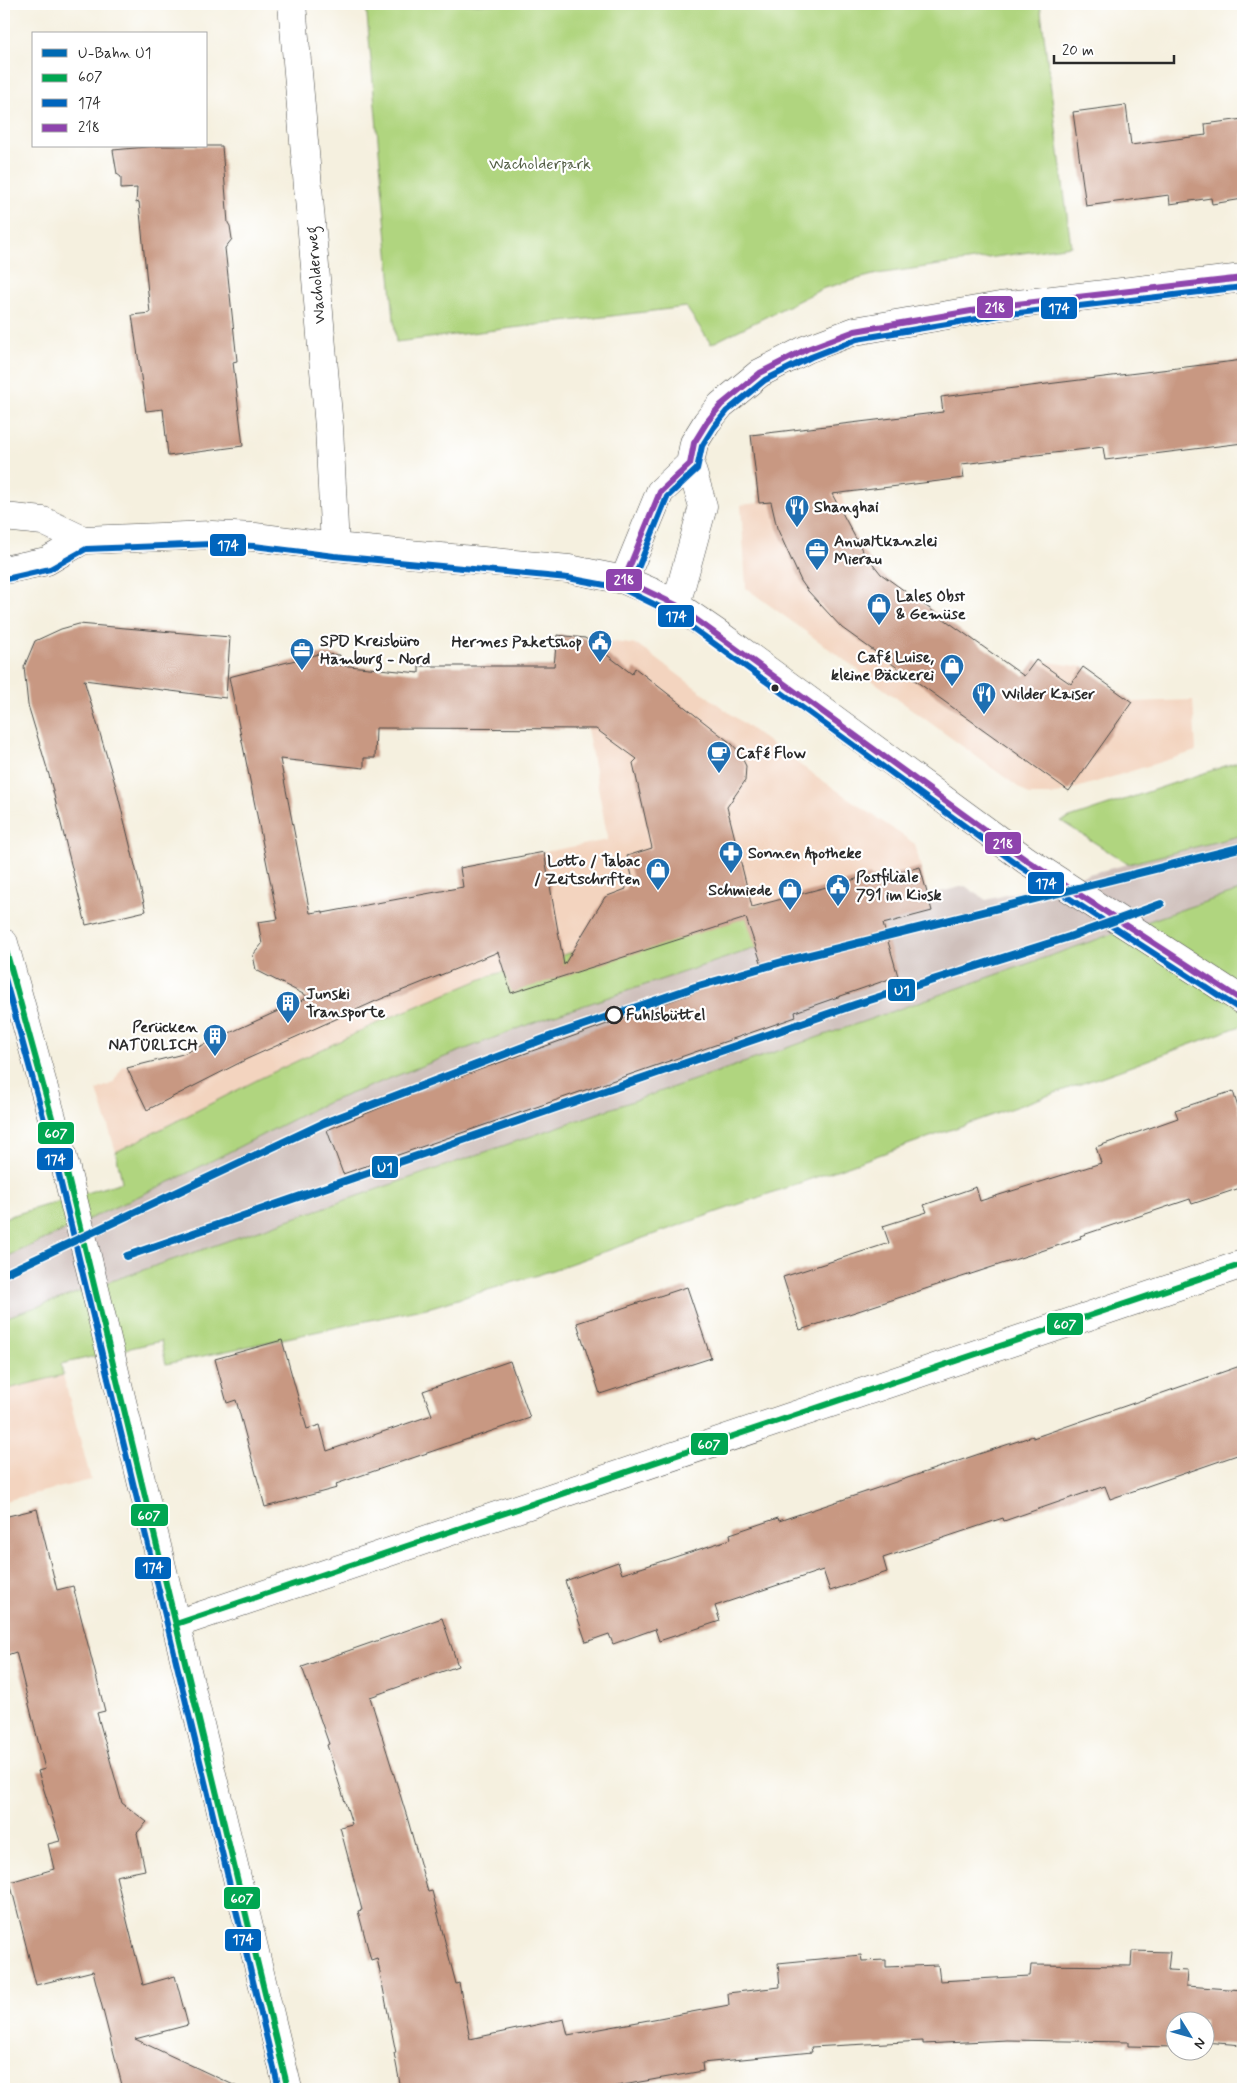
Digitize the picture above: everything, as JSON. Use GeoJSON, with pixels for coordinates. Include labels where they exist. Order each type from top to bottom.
{"type":"FeatureCollection","features":[{"type":"Feature","properties":{"kind":"street","name":"Wacholderweg"},"geometry":{"type":"LineString","coordinates":[[292,4],[329,427],[335,547]]}},
{"type":"Feature","properties":{"kind":"street"},"geometry":{"type":"LineString","coordinates":[[676,605],[703,506],[690,464],[694,443],[707,422],[721,405],[760,373],[806,349],[855,330],[1000,306],[1243,278]]}},
{"type":"Feature","properties":{"kind":"street"},"geometry":{"type":"LineString","coordinates":[[624,580],[660,492],[690,464]]}},
{"type":"Feature","properties":{"kind":"street"},"geometry":{"type":"LineString","coordinates":[[4,517],[43,521],[82,540],[212,535],[256,537],[335,547],[569,569],[624,580],[676,605],[722,636],[1026,860],[1243,1002]]}},
{"type":"Feature","properties":{"kind":"street"},"geometry":{"type":"LineString","coordinates":[[4,570],[47,561],[82,540]]}},
{"type":"Feature","properties":{"kind":"street"},"geometry":{"type":"LineString","coordinates":[[4,943],[65,1165],[288,2089]]}},
{"type":"Feature","properties":{"kind":"street"},"geometry":{"type":"LineString","coordinates":[[176,1624],[1243,1264]]}},
{"type":"Feature","properties":{"kind":"shaded area"},"geometry":{"type":"Polygon","coordinates":[[[841,493],[849,526],[862,550],[881,574],[1024,676],[1036,660],[1083,667],[1132,702],[1193,700],[1196,751],[1054,795],[1029,795],[746,588],[741,505],[841,493]]]}},
{"type":"Feature","properties":{"kind":"shaded area"},"geometry":{"type":"Polygon","coordinates":[[[557,635],[638,645],[790,758],[915,844],[932,911],[788,947],[773,903],[662,926],[116,1152],[97,1090],[113,1083],[123,1066],[182,1051],[363,972],[351,907],[462,887],[460,868],[608,840],[575,665],[554,663],[557,635]]]}},
{"type":"Feature","properties":{"kind":"shaded area"},"geometry":{"type":"Polygon","coordinates":[[[1243,835],[1243,890],[1189,907],[865,1021],[4,1318],[4,1258],[176,1179],[319,1106],[540,1020],[786,938],[788,947],[931,911],[927,895],[965,886],[986,900],[1243,835]]]}},
{"type":"Feature","properties":{"kind":"shaded area"},"geometry":{"type":"Polygon","coordinates":[[[63,1375],[91,1480],[4,1501],[4,1390],[63,1375]]]}},
{"type":"Feature","properties":{"kind":"green space","name":"Wacholderpark"},"geometry":{"type":"Polygon","coordinates":[[[366,4],[1040,4],[1071,246],[877,274],[824,288],[711,344],[686,307],[396,342],[366,4]]]}},
{"type":"Feature","properties":{"kind":"green space"},"geometry":{"type":"Polygon","coordinates":[[[1243,760],[1243,835],[1128,864],[1061,821],[1243,760]]]}},
{"type":"Feature","properties":{"kind":"green space"},"geometry":{"type":"Polygon","coordinates":[[[1243,890],[1243,1025],[541,1274],[431,1307],[166,1364],[161,1341],[61,1364],[63,1375],[4,1390],[4,1318],[865,1021],[1189,907],[1243,890]]]}},
{"type":"Feature","properties":{"kind":"green space"},"geometry":{"type":"Polygon","coordinates":[[[773,903],[786,938],[540,1020],[319,1106],[176,1179],[4,1258],[4,1218],[122,1182],[116,1152],[261,1078],[384,1020],[489,976],[594,946],[753,906],[773,903]]]}},
{"type":"Feature","properties":{"kind":"building"},"geometry":{"type":"Polygon","coordinates":[[[1126,105],[1131,145],[1206,135],[1205,124],[1243,119],[1243,199],[1212,204],[1211,198],[1170,204],[1169,195],[1086,206],[1073,112],[1126,105]]]}},
{"type":"Feature","properties":{"kind":"building"},"geometry":{"type":"Polygon","coordinates":[[[222,146],[228,223],[232,239],[225,248],[237,361],[233,362],[243,446],[168,456],[163,409],[146,411],[132,315],[150,313],[139,202],[136,203],[137,188],[121,189],[121,177],[117,174],[113,150],[222,146]]]}},
{"type":"Feature","properties":{"kind":"building"},"geometry":{"type":"Polygon","coordinates":[[[1243,360],[1243,443],[1105,460],[1103,447],[962,464],[964,478],[832,494],[862,550],[881,574],[1024,676],[1036,660],[1071,684],[1083,667],[1132,702],[1069,791],[842,628],[801,581],[777,528],[771,502],[759,503],[751,435],[943,412],[941,397],[1243,360]]]}},
{"type":"Feature","properties":{"kind":"building"},"geometry":{"type":"Polygon","coordinates":[[[79,624],[230,637],[226,698],[84,680],[116,787],[146,911],[86,925],[49,775],[28,705],[24,667],[35,641],[61,629],[79,624]]]}},
{"type":"Feature","properties":{"kind":"building"},"geometry":{"type":"Polygon","coordinates":[[[557,635],[585,638],[632,674],[635,668],[732,744],[739,752],[746,766],[745,781],[727,807],[752,907],[871,875],[872,877],[884,874],[885,876],[920,867],[932,911],[883,924],[898,976],[795,1012],[796,1017],[343,1174],[327,1130],[418,1092],[763,968],[746,918],[511,993],[498,952],[376,1001],[247,1059],[147,1110],[127,1068],[183,1054],[309,997],[256,970],[253,955],[262,944],[258,922],[278,919],[229,677],[319,654],[340,655],[339,665],[419,673],[419,666],[554,666],[557,635]],[[376,728],[375,758],[364,758],[364,768],[280,759],[310,913],[323,911],[323,913],[463,887],[460,868],[544,852],[564,965],[605,897],[626,889],[625,882],[633,880],[627,856],[652,848],[633,763],[637,759],[596,729],[376,728]]]}},
{"type":"Feature","properties":{"kind":"building"},"geometry":{"type":"Polygon","coordinates":[[[1233,1091],[1243,1124],[1243,1187],[1192,1204],[1190,1199],[1080,1236],[1081,1238],[800,1330],[783,1277],[889,1243],[883,1226],[927,1212],[924,1205],[976,1187],[980,1201],[1101,1163],[1096,1147],[1178,1118],[1175,1110],[1233,1091]]]}},
{"type":"Feature","properties":{"kind":"building"},"geometry":{"type":"Polygon","coordinates":[[[687,1287],[711,1358],[600,1394],[577,1323],[687,1287]]]}},
{"type":"Feature","properties":{"kind":"building"},"geometry":{"type":"Polygon","coordinates":[[[282,1340],[307,1429],[320,1425],[327,1451],[432,1415],[423,1391],[510,1361],[530,1418],[336,1484],[337,1488],[265,1507],[236,1400],[227,1403],[215,1359],[282,1340]]]}},
{"type":"Feature","properties":{"kind":"building"},"geometry":{"type":"Polygon","coordinates":[[[1243,1365],[1243,1453],[1110,1499],[1105,1486],[1004,1521],[1003,1518],[883,1558],[887,1572],[830,1591],[823,1570],[715,1606],[720,1621],[659,1641],[655,1629],[613,1644],[609,1634],[586,1642],[565,1581],[618,1562],[622,1574],[731,1539],[730,1534],[778,1518],[779,1521],[1033,1436],[1033,1438],[1243,1365]]]}},
{"type":"Feature","properties":{"kind":"building"},"geometry":{"type":"Polygon","coordinates":[[[37,1509],[57,1590],[73,1586],[105,1711],[97,1713],[122,1803],[147,1822],[137,1833],[145,1870],[116,1876],[143,1985],[175,1976],[188,2025],[135,2039],[242,2089],[123,2089],[93,1971],[36,1985],[10,1882],[54,1869],[48,1844],[60,1841],[38,1771],[45,1769],[16,1652],[4,1656],[4,1517],[37,1509]]]}},
{"type":"Feature","properties":{"kind":"building"},"geometry":{"type":"Polygon","coordinates":[[[442,1618],[458,1666],[370,1697],[428,1892],[432,1891],[456,1984],[459,1983],[470,2039],[564,2019],[568,2035],[729,2005],[728,1993],[780,1987],[778,1963],[861,1955],[862,1961],[886,1960],[886,1967],[938,1965],[940,1981],[1030,1976],[1031,1965],[1131,1966],[1132,1951],[1170,1952],[1168,1970],[1187,1971],[1186,1986],[1243,1990],[1243,2045],[1214,2043],[1214,2010],[1164,2010],[1164,2047],[1128,2046],[1128,2042],[1007,2040],[923,2044],[923,2041],[811,2047],[812,2052],[702,2063],[703,2071],[600,2089],[401,2089],[394,2053],[396,2053],[377,1958],[371,1960],[358,1911],[362,1910],[340,1827],[352,1824],[327,1745],[329,1744],[302,1667],[442,1618]]]}},
{"type":"Feature","properties":{"kind":"metro line","name":"U1"},"geometry":{"type":"LineString","coordinates":[[4,1274],[324,1123],[552,1036],[695,987],[782,962],[1243,847]]}},
{"type":"Feature","properties":{"kind":"metro line","name":"U1"},"geometry":{"type":"LineString","coordinates":[[127,1256],[857,1004],[1069,937],[1161,904]]}},
{"type":"Feature","properties":{"kind":"transit line","name":"218"},"geometry":{"type":"LineString","coordinates":[[1243,278],[1000,306],[855,331],[807,349],[760,373],[721,405],[707,422],[694,443],[690,464],[660,492],[624,580],[676,605],[1026,860],[1243,1001]]}},
{"type":"Feature","properties":{"kind":"transit line","name":"174"},"geometry":{"type":"LineString","coordinates":[[632,583],[667,497],[697,469],[702,446],[714,427],[727,411],[765,380],[811,357],[857,339],[1001,315],[1243,287]]}},
{"type":"Feature","properties":{"kind":"transit line","name":"174"},"geometry":{"type":"LineString","coordinates":[[6,579],[50,569],[86,549],[212,544],[254,546],[334,556],[568,578],[621,588],[672,613],[1021,867],[1238,1008]]}},
{"type":"Feature","properties":{"kind":"transit line","name":"607"},"geometry":{"type":"LineString","coordinates":[[4,943],[65,1165],[288,2089]]}},
{"type":"Feature","properties":{"kind":"transit line","name":"174"},"geometry":{"type":"LineString","coordinates":[[4,975],[57,1167],[279,2089]]}},
{"type":"Feature","properties":{"kind":"transit line","name":"607"},"geometry":{"type":"LineString","coordinates":[[176,1624],[1243,1264]]}},
{"type":"Feature","properties":{"kind":"place","name":"Shanghai"},"geometry":{"type":"Point","coordinates":[797,528]}},
{"type":"Feature","properties":{"kind":"place","name":"Anwaltkanzlei Mierau"},"geometry":{"type":"Point","coordinates":[817,571]}},
{"type":"Feature","properties":{"kind":"place","name":"Lales Obst & Gemüse"},"geometry":{"type":"Point","coordinates":[879,626]}},
{"type":"Feature","properties":{"kind":"place","name":"Hermes Paketshop"},"geometry":{"type":"Point","coordinates":[600,663]}},
{"type":"Feature","properties":{"kind":"place","name":"SPD Kreisbüro Hamburg - Nord"},"geometry":{"type":"Point","coordinates":[302,671]}},
{"type":"Feature","properties":{"kind":"place","name":"Café Luise, kleine Bäckerei"},"geometry":{"type":"Point","coordinates":[952,687]}},
{"type":"Feature","properties":{"kind":"place","name":"Wilder Kaiser"},"geometry":{"type":"Point","coordinates":[984,715]}},
{"type":"Feature","properties":{"kind":"place","name":"Café Flow"},"geometry":{"type":"Point","coordinates":[719,774]}},
{"type":"Feature","properties":{"kind":"place","name":"Sonnen Apotheke"},"geometry":{"type":"Point","coordinates":[731,874]}},
{"type":"Feature","properties":{"kind":"place","name":"Lotto / Tabac / Zeitschriften"},"geometry":{"type":"Point","coordinates":[658,891]}},
{"type":"Feature","properties":{"kind":"place","name":"Postfiliale 791 im Kiosk"},"geometry":{"type":"Point","coordinates":[838,907]}},
{"type":"Feature","properties":{"kind":"place","name":"Schmiede"},"geometry":{"type":"Point","coordinates":[790,911]}},
{"type":"Feature","properties":{"kind":"place","name":"Fuhlsbüttel"},"geometry":{"type":"Point","coordinates":[614,1015]}},
{"type":"Feature","properties":{"kind":"place","name":"Junski Transporte"},"geometry":{"type":"Point","coordinates":[288,1024]}},
{"type":"Feature","properties":{"kind":"place","name":"Perücken NATÜRLICH"},"geometry":{"type":"Point","coordinates":[215,1057]}}]}
